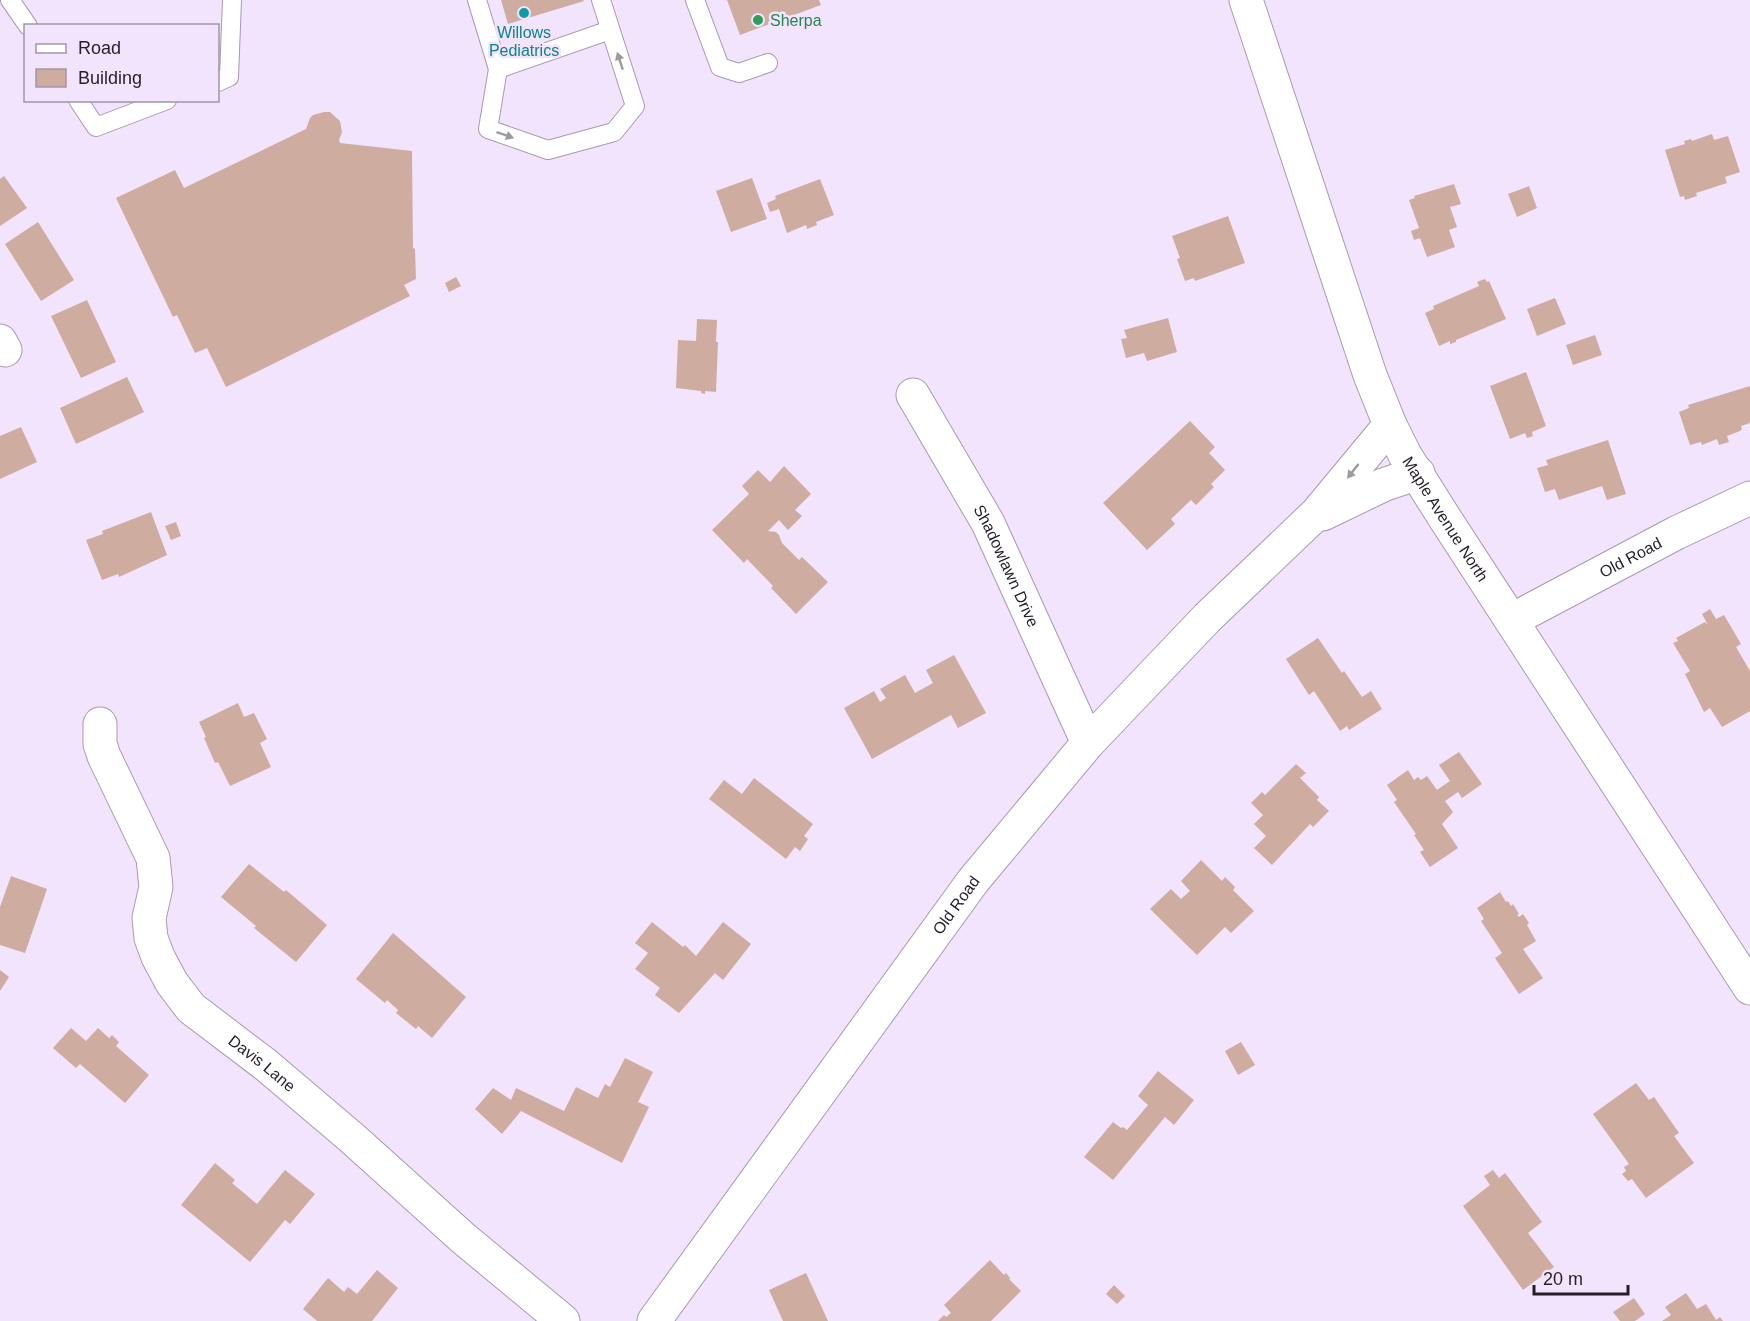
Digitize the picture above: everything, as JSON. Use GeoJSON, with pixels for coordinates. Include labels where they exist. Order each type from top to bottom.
{"type":"FeatureCollection","features":[{"type":"Feature","properties":{"kind":"street","name":"Maple Avenue North"},"geometry":{"type":"LineString","coordinates":[[1246,0],[1351,323],[1390,425],[1405,455],[1750,988]]}},
{"type":"Feature","properties":{"kind":"street","name":"Shadowlawn Drive"},"geometry":{"type":"LineString","coordinates":[[913,395],[988,523],[1088,742]]}},
{"type":"Feature","properties":{"kind":"street","name":"Old Road"},"geometry":{"type":"LineString","coordinates":[[654,1321],[973,881],[1088,742],[1207,618],[1329,501],[1390,425]]}},
{"type":"Feature","properties":{"kind":"street","name":"Old Road"},"geometry":{"type":"LineString","coordinates":[[1304,526],[1319,516],[1383,485],[1418,473]]}},
{"type":"Feature","properties":{"kind":"street","name":"Old Road"},"geometry":{"type":"LineString","coordinates":[[1512,620],[1677,533],[1750,498]]}},
{"type":"Feature","properties":{"kind":"street","name":"Davis Lane"},"geometry":{"type":"LineString","coordinates":[[100,724],[100,744],[104,756],[153,858],[156,887],[149,918],[151,938],[172,983],[191,1008],[309,1101],[463,1238],[563,1321]]}},
{"type":"Feature","properties":{"kind":"lane"},"geometry":{"type":"LineString","coordinates":[[10,0],[27,24]]}},
{"type":"Feature","properties":{"kind":"lane"},"geometry":{"type":"LineString","coordinates":[[219,82],[228,77],[232,0]]}},
{"type":"Feature","properties":{"kind":"lane"},"geometry":{"type":"LineString","coordinates":[[477,0],[498,69],[488,129],[548,150],[614,132],[635,106],[601,0]]}},
{"type":"Feature","properties":{"kind":"lane"},"geometry":{"type":"LineString","coordinates":[[695,0],[720,67],[739,73],[768,63]]}},
{"type":"Feature","properties":{"kind":"lane"},"geometry":{"type":"LineString","coordinates":[[498,69],[610,30]]}},
{"type":"Feature","properties":{"kind":"lane"},"geometry":{"type":"LineString","coordinates":[[79,102],[96,127],[162,102]]}},
{"type":"Feature","properties":{"kind":"building","name":"Willows Pediatrics"},"geometry":{"type":"Polygon","coordinates":[[[501,0],[583,0],[584,1],[508,24],[501,0]]]}},
{"type":"Feature","properties":{"kind":"building","name":"Sherpa"},"geometry":{"type":"Polygon","coordinates":[[[727,0],[819,0],[821,5],[740,35],[727,0]]]}},
{"type":"Feature","properties":{"kind":"building"},"geometry":{"type":"Polygon","coordinates":[[[330,112],[340,121],[342,132],[340,143],[412,151],[413,248],[415,249],[416,279],[404,285],[410,296],[226,387],[207,348],[195,353],[177,315],[173,317],[116,198],[175,170],[184,188],[306,129],[313,115],[330,112]]]}},
{"type":"Feature","properties":{"kind":"building"},"geometry":{"type":"Polygon","coordinates":[[[1712,134],[1714,140],[1728,136],[1740,172],[1725,177],[1727,183],[1696,193],[1697,196],[1685,200],[1684,196],[1680,197],[1665,150],[1685,144],[1684,141],[1691,139],[1692,141],[1712,134]]]}},
{"type":"Feature","properties":{"kind":"building"},"geometry":{"type":"Polygon","coordinates":[[[4,176],[27,208],[0,226],[0,179],[4,176]]]}},
{"type":"Feature","properties":{"kind":"building"},"geometry":{"type":"Polygon","coordinates":[[[752,178],[767,219],[731,232],[716,191],[752,178]]]}},
{"type":"Feature","properties":{"kind":"building"},"geometry":{"type":"Polygon","coordinates":[[[820,179],[834,215],[816,222],[817,225],[807,229],[806,225],[787,233],[779,209],[770,212],[767,203],[776,199],[775,196],[820,179]]]}},
{"type":"Feature","properties":{"kind":"building"},"geometry":{"type":"Polygon","coordinates":[[[1454,184],[1461,204],[1450,207],[1457,227],[1449,230],[1455,247],[1427,257],[1420,238],[1414,240],[1411,231],[1419,228],[1409,200],[1415,198],[1414,196],[1454,184]]]}},
{"type":"Feature","properties":{"kind":"building"},"geometry":{"type":"Polygon","coordinates":[[[1529,186],[1537,208],[1517,217],[1508,194],[1529,186]]]}},
{"type":"Feature","properties":{"kind":"building"},"geometry":{"type":"Polygon","coordinates":[[[1228,216],[1245,263],[1195,281],[1194,278],[1185,281],[1172,236],[1228,216]]]}},
{"type":"Feature","properties":{"kind":"building"},"geometry":{"type":"Polygon","coordinates":[[[38,222],[74,280],[41,301],[5,244],[38,222]]]}},
{"type":"Feature","properties":{"kind":"building"},"geometry":{"type":"Polygon","coordinates":[[[456,277],[461,286],[449,292],[445,283],[456,277]]]}},
{"type":"Feature","properties":{"kind":"building"},"geometry":{"type":"Polygon","coordinates":[[[1485,279],[1489,281],[1506,319],[1456,340],[1456,342],[1450,344],[1450,341],[1439,346],[1425,313],[1434,309],[1433,306],[1479,286],[1477,282],[1485,279]]]}},
{"type":"Feature","properties":{"kind":"building"},"geometry":{"type":"Polygon","coordinates":[[[1555,298],[1566,324],[1537,336],[1527,309],[1555,298]]]}},
{"type":"Feature","properties":{"kind":"building"},"geometry":{"type":"Polygon","coordinates":[[[87,300],[116,362],[81,378],[51,316],[87,300]]]}},
{"type":"Feature","properties":{"kind":"building"},"geometry":{"type":"Polygon","coordinates":[[[1168,318],[1177,352],[1147,361],[1144,353],[1126,358],[1121,339],[1127,338],[1124,330],[1168,318]]]}},
{"type":"Feature","properties":{"kind":"building"},"geometry":{"type":"Polygon","coordinates":[[[697,319],[717,320],[716,392],[705,391],[705,394],[701,391],[676,388],[678,340],[696,341],[697,319]]]}},
{"type":"Feature","properties":{"kind":"building"},"geometry":{"type":"Polygon","coordinates":[[[1595,335],[1602,355],[1573,365],[1566,345],[1595,335]]]}},
{"type":"Feature","properties":{"kind":"building"},"geometry":{"type":"Polygon","coordinates":[[[1526,372],[1546,426],[1532,432],[1533,436],[1527,438],[1525,433],[1510,439],[1490,386],[1526,372]]]}},
{"type":"Feature","properties":{"kind":"building"},"geometry":{"type":"Polygon","coordinates":[[[127,377],[144,412],[76,444],[60,408],[127,377]]]}},
{"type":"Feature","properties":{"kind":"building"},"geometry":{"type":"Polygon","coordinates":[[[1750,386],[1750,423],[1741,426],[1740,431],[1727,436],[1729,442],[1719,445],[1717,439],[1702,445],[1701,442],[1690,445],[1679,412],[1689,408],[1688,405],[1750,386]]]}},
{"type":"Feature","properties":{"kind":"building"},"geometry":{"type":"Polygon","coordinates":[[[1190,421],[1215,447],[1209,453],[1225,470],[1211,484],[1214,487],[1196,505],[1191,500],[1171,519],[1175,524],[1147,550],[1103,503],[1190,421]]]}},
{"type":"Feature","properties":{"kind":"building"},"geometry":{"type":"Polygon","coordinates":[[[21,427],[37,462],[0,479],[0,436],[21,427]]]}},
{"type":"Feature","properties":{"kind":"building"},"geometry":{"type":"Polygon","coordinates":[[[1608,440],[1626,494],[1607,500],[1602,486],[1559,500],[1555,489],[1545,492],[1537,468],[1548,465],[1546,460],[1608,440]]]}},
{"type":"Feature","properties":{"kind":"building"},"geometry":{"type":"Polygon","coordinates":[[[784,466],[811,494],[795,510],[802,516],[788,530],[779,520],[768,531],[776,532],[782,543],[799,560],[802,557],[828,582],[796,614],[747,559],[744,563],[712,530],[749,494],[742,486],[758,470],[770,482],[784,466]]]}},
{"type":"Feature","properties":{"kind":"building"},"geometry":{"type":"Polygon","coordinates":[[[151,512],[167,555],[119,577],[118,574],[102,580],[86,540],[103,534],[102,531],[151,512]]]}},
{"type":"Feature","properties":{"kind":"building"},"geometry":{"type":"Polygon","coordinates":[[[176,522],[181,536],[171,540],[165,526],[176,522]]]}},
{"type":"Feature","properties":{"kind":"building"},"geometry":{"type":"Polygon","coordinates":[[[1710,609],[1716,619],[1724,615],[1741,644],[1736,647],[1750,671],[1750,711],[1722,727],[1710,708],[1704,712],[1685,674],[1690,671],[1673,643],[1678,641],[1676,638],[1705,622],[1708,625],[1702,614],[1710,609]]]}},
{"type":"Feature","properties":{"kind":"building"},"geometry":{"type":"Polygon","coordinates":[[[1318,638],[1362,697],[1371,691],[1382,709],[1349,730],[1347,726],[1340,731],[1314,691],[1309,695],[1286,659],[1318,638]]]}},
{"type":"Feature","properties":{"kind":"building"},"geometry":{"type":"Polygon","coordinates":[[[954,655],[986,713],[958,728],[951,715],[872,759],[844,708],[874,691],[880,702],[886,698],[880,689],[905,675],[915,693],[933,683],[926,670],[954,655]]]}},
{"type":"Feature","properties":{"kind":"building"},"geometry":{"type":"Polygon","coordinates":[[[238,703],[244,717],[254,713],[267,739],[260,743],[271,767],[230,786],[218,762],[215,763],[199,722],[238,703]]]}},
{"type":"Feature","properties":{"kind":"building"},"geometry":{"type":"Polygon","coordinates":[[[1459,752],[1482,784],[1462,798],[1458,792],[1445,801],[1453,812],[1442,824],[1458,848],[1430,867],[1420,852],[1424,850],[1414,835],[1416,834],[1394,802],[1397,800],[1387,785],[1408,770],[1414,780],[1418,777],[1421,780],[1427,776],[1437,790],[1450,781],[1439,765],[1459,752]]]}},
{"type":"Feature","properties":{"kind":"building"},"geometry":{"type":"Polygon","coordinates":[[[1296,764],[1306,773],[1300,778],[1329,811],[1313,827],[1310,824],[1272,865],[1254,848],[1266,836],[1254,824],[1263,815],[1251,803],[1262,792],[1265,795],[1296,764]]]}},
{"type":"Feature","properties":{"kind":"building"},"geometry":{"type":"Polygon","coordinates":[[[754,778],[813,824],[804,836],[808,839],[800,851],[795,847],[786,859],[709,799],[724,780],[742,794],[754,778]]]}},
{"type":"Feature","properties":{"kind":"building"},"geometry":{"type":"Polygon","coordinates":[[[1201,860],[1222,881],[1225,877],[1235,887],[1233,890],[1254,911],[1231,933],[1225,927],[1197,955],[1150,909],[1171,889],[1181,899],[1190,891],[1181,881],[1201,860]]]}},
{"type":"Feature","properties":{"kind":"building"},"geometry":{"type":"Polygon","coordinates":[[[249,864],[284,892],[286,890],[327,925],[296,962],[254,928],[256,926],[221,897],[249,864]]]}},
{"type":"Feature","properties":{"kind":"building"},"geometry":{"type":"Polygon","coordinates":[[[11,876],[47,889],[25,953],[0,945],[0,907],[11,876]]]}},
{"type":"Feature","properties":{"kind":"building"},"geometry":{"type":"Polygon","coordinates":[[[1500,892],[1506,902],[1508,901],[1511,906],[1513,904],[1519,914],[1517,915],[1519,917],[1523,914],[1529,923],[1527,925],[1536,941],[1523,949],[1543,978],[1519,994],[1495,958],[1502,953],[1481,921],[1484,919],[1477,908],[1500,892]]]}},
{"type":"Feature","properties":{"kind":"building"},"geometry":{"type":"Polygon","coordinates":[[[652,922],[683,947],[685,945],[696,956],[723,922],[751,944],[723,980],[715,973],[679,1013],[655,995],[660,988],[635,969],[648,953],[635,943],[652,922]]]}},
{"type":"Feature","properties":{"kind":"building"},"geometry":{"type":"Polygon","coordinates":[[[393,933],[466,997],[432,1038],[418,1026],[416,1029],[396,1013],[398,1010],[387,1000],[385,1003],[356,979],[393,933]]]}},
{"type":"Feature","properties":{"kind":"building"},"geometry":{"type":"Polygon","coordinates":[[[0,970],[9,977],[0,991],[0,970]]]}},
{"type":"Feature","properties":{"kind":"building"},"geometry":{"type":"Polygon","coordinates":[[[71,1028],[86,1041],[98,1028],[109,1038],[112,1035],[119,1042],[116,1046],[149,1075],[125,1103],[80,1064],[76,1068],[53,1048],[71,1028]]]}},
{"type":"Feature","properties":{"kind":"building"},"geometry":{"type":"Polygon","coordinates":[[[1241,1042],[1255,1065],[1238,1075],[1225,1051],[1241,1042]]]}},
{"type":"Feature","properties":{"kind":"building"},"geometry":{"type":"Polygon","coordinates":[[[625,1058],[653,1072],[638,1102],[649,1107],[622,1163],[521,1111],[502,1134],[475,1109],[493,1088],[511,1100],[516,1088],[564,1111],[576,1087],[598,1098],[605,1084],[610,1087],[625,1058]]]}},
{"type":"Feature","properties":{"kind":"building"},"geometry":{"type":"Polygon","coordinates":[[[1158,1071],[1194,1100],[1174,1125],[1165,1117],[1113,1180],[1084,1157],[1113,1122],[1127,1130],[1148,1105],[1138,1096],[1158,1071]]]}},
{"type":"Feature","properties":{"kind":"building"},"geometry":{"type":"Polygon","coordinates":[[[1636,1083],[1649,1100],[1654,1097],[1679,1133],[1674,1136],[1694,1163],[1646,1198],[1632,1179],[1628,1181],[1622,1174],[1626,1171],[1624,1167],[1629,1164],[1593,1114],[1636,1083]]]}},
{"type":"Feature","properties":{"kind":"building"},"geometry":{"type":"Polygon","coordinates":[[[215,1163],[235,1180],[232,1183],[257,1204],[285,1170],[315,1194],[290,1224],[285,1220],[250,1262],[181,1205],[215,1163]]]}},
{"type":"Feature","properties":{"kind":"building"},"geometry":{"type":"Polygon","coordinates":[[[1493,1170],[1499,1178],[1505,1173],[1542,1222],[1528,1233],[1554,1267],[1523,1290],[1463,1206],[1490,1185],[1484,1176],[1493,1170]]]}},
{"type":"Feature","properties":{"kind":"building"},"geometry":{"type":"Polygon","coordinates":[[[990,1260],[1004,1275],[1006,1273],[1021,1291],[991,1321],[938,1321],[944,1315],[946,1317],[951,1313],[944,1305],[990,1260]]]}},
{"type":"Feature","properties":{"kind":"building"},"geometry":{"type":"Polygon","coordinates":[[[377,1270],[398,1288],[372,1321],[317,1321],[303,1309],[328,1278],[344,1292],[348,1287],[357,1294],[377,1270]]]}},
{"type":"Feature","properties":{"kind":"building"},"geometry":{"type":"Polygon","coordinates":[[[806,1273],[828,1321],[783,1321],[769,1290],[806,1273]]]}},
{"type":"Feature","properties":{"kind":"building"},"geometry":{"type":"Polygon","coordinates":[[[1114,1285],[1125,1296],[1117,1304],[1106,1294],[1114,1285]]]}},
{"type":"Feature","properties":{"kind":"building"},"geometry":{"type":"Polygon","coordinates":[[[1686,1293],[1697,1309],[1706,1304],[1716,1320],[1720,1317],[1723,1321],[1662,1321],[1671,1315],[1665,1307],[1686,1293]]]}},
{"type":"Feature","properties":{"kind":"building"},"geometry":{"type":"Polygon","coordinates":[[[1634,1298],[1645,1314],[1635,1321],[1620,1321],[1613,1312],[1634,1298]]]}},
{"type":"Feature","properties":{"kind":"place","name":"Willows Pediatrics"},"geometry":{"type":"Point","coordinates":[524,13]}},
{"type":"Feature","properties":{"kind":"place","name":"Sherpa"},"geometry":{"type":"Point","coordinates":[758,20]}}]}
